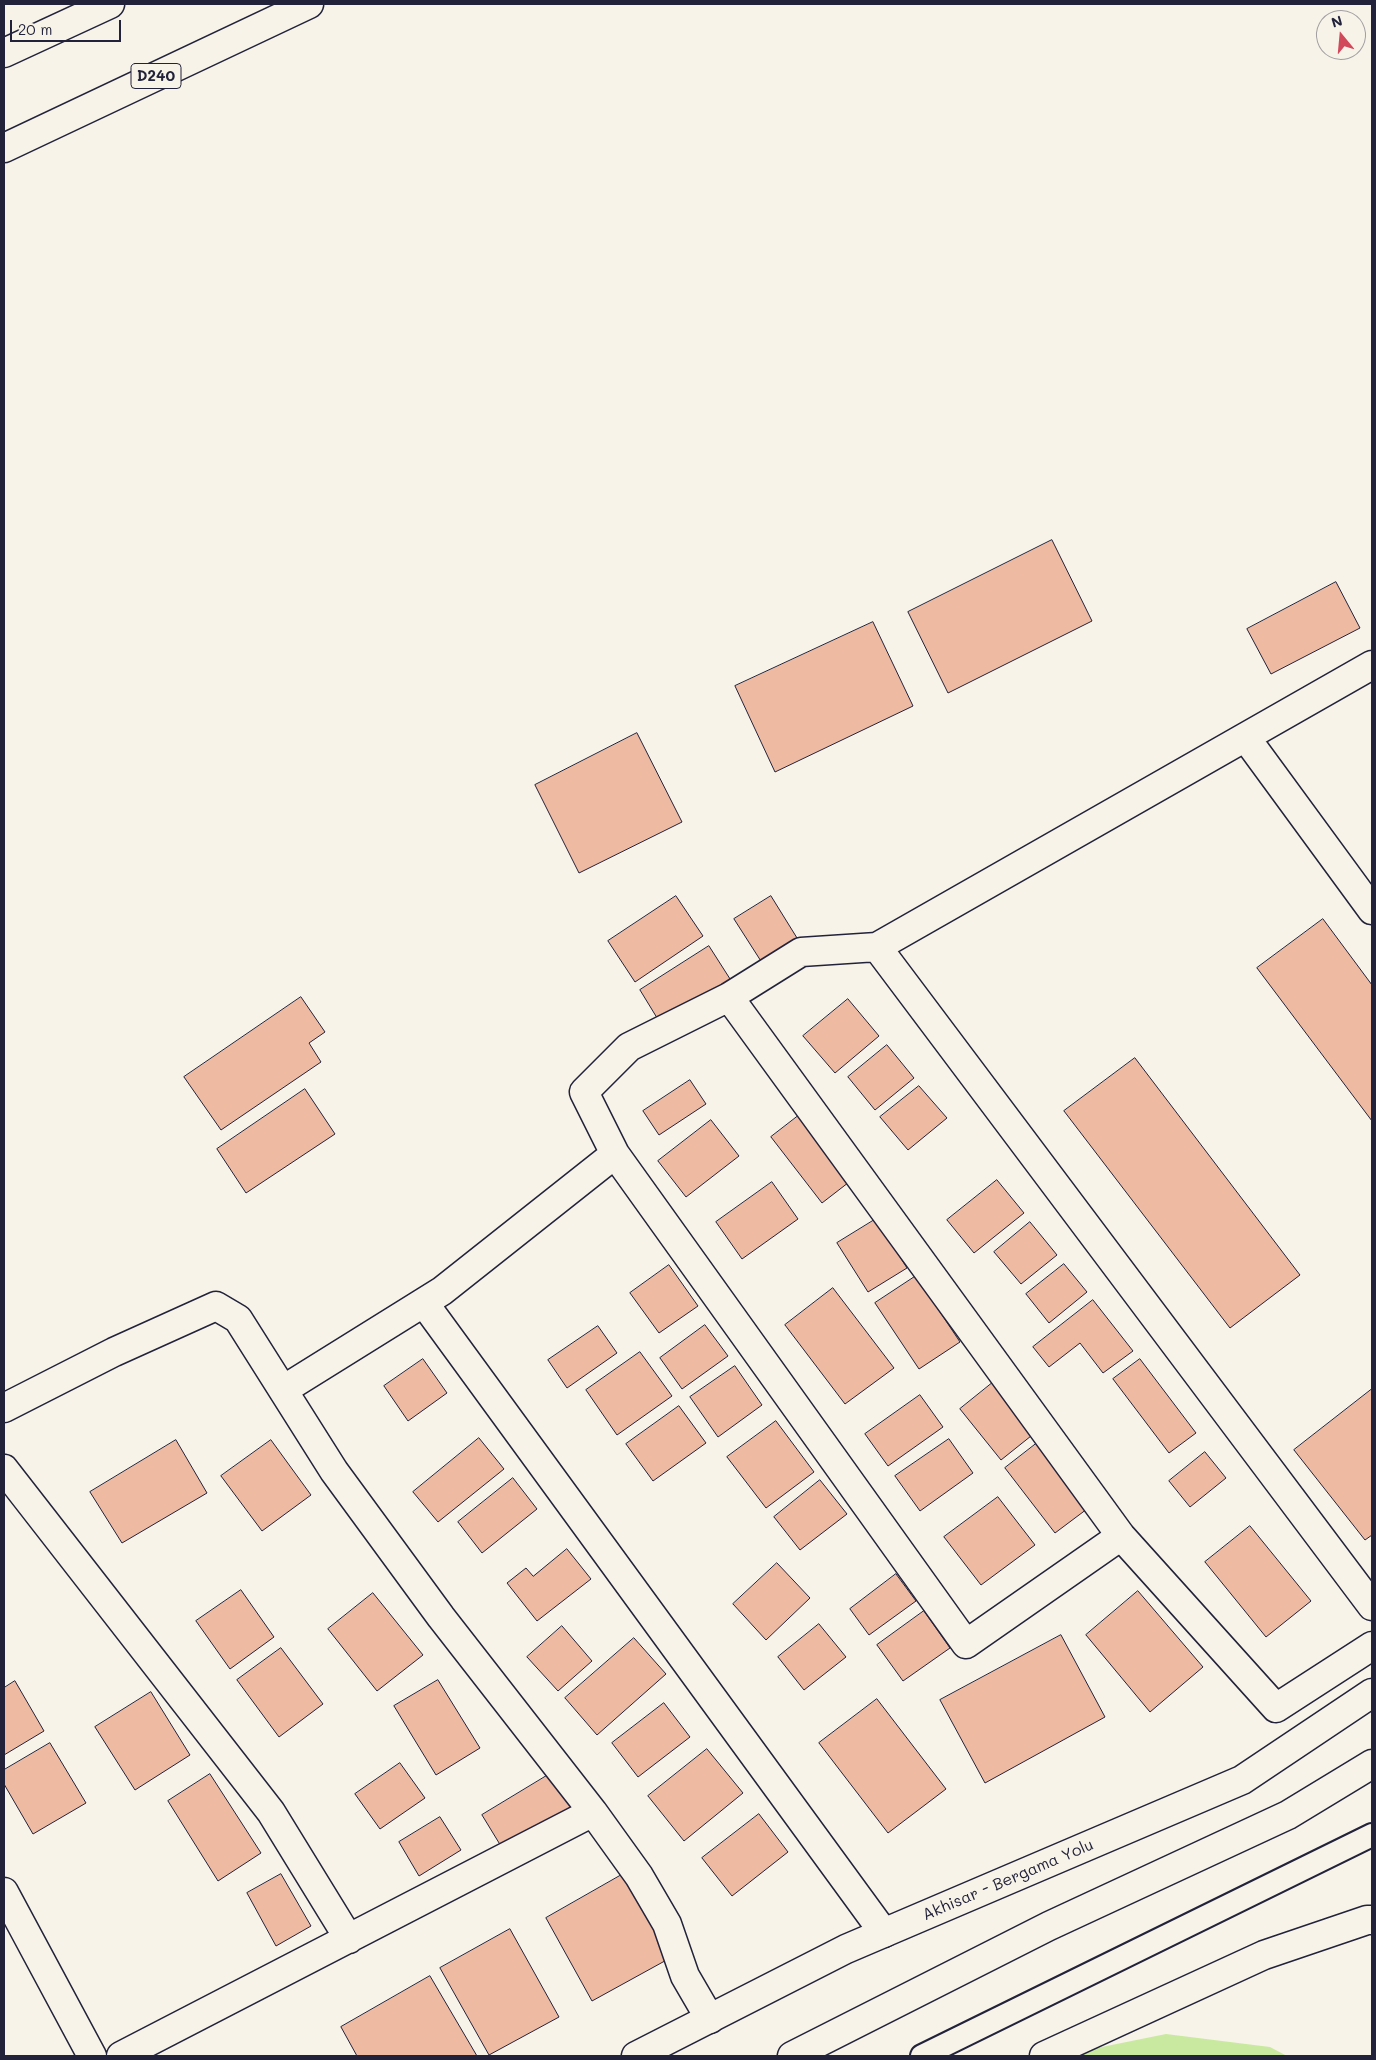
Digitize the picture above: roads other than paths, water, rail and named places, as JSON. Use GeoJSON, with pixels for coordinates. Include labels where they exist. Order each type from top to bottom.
{"type":"FeatureCollection","features":[{"type":"Feature","properties":{"kind":"main road"},"geometry":{"type":"LineString","coordinates":[[4,53],[110,4]]}},
{"type":"Feature","properties":{"kind":"main road","name":"D240"},"geometry":{"type":"LineString","coordinates":[[4,148],[309,4]]}},
{"type":"Feature","properties":{"kind":"main road"},"geometry":{"type":"LineString","coordinates":[[1121,1536],[966,1644],[615,1154],[584,1092],[629,1047],[729,997],[801,952],[877,947],[1372,665]]}},
{"type":"Feature","properties":{"kind":"main road"},"geometry":{"type":"LineString","coordinates":[[1246,738],[1372,910]]}},
{"type":"Feature","properties":{"kind":"main road"},"geometry":{"type":"LineString","coordinates":[[877,947],[1368,1593]]}},
{"type":"Feature","properties":{"kind":"main road"},"geometry":{"type":"LineString","coordinates":[[729,997],[1121,1536],[1276,1708],[1372,1646]]}},
{"type":"Feature","properties":{"kind":"main road"},"geometry":{"type":"LineString","coordinates":[[283,1390],[442,1291],[615,1154]]}},
{"type":"Feature","properties":{"kind":"main road"},"geometry":{"type":"LineString","coordinates":[[424,1303],[884,1933]]}},
{"type":"Feature","properties":{"kind":"main road"},"geometry":{"type":"LineString","coordinates":[[4,1408],[114,1352],[216,1306],[238,1319],[334,1471],[441,1617],[593,1812],[639,1876],[667,1924],[685,1976],[710,2019]]}},
{"type":"Feature","properties":{"kind":"main road"},"geometry":{"type":"LineString","coordinates":[[4,1469],[270,1812],[349,1938]]}},
{"type":"Feature","properties":{"kind":"main road","name":"Akhisar - Bergama Yolu"},"geometry":{"type":"LineString","coordinates":[[636,2056],[846,1949],[1242,1780],[1372,1693]]}},
{"type":"Feature","properties":{"kind":"main road"},"geometry":{"type":"LineString","coordinates":[[802,2053],[1049,1926],[1288,1815],[1372,1764]]}},
{"type":"Feature","properties":{"kind":"main road"},"geometry":{"type":"LineString","coordinates":[[121,2056],[593,1812]]}},
{"type":"Feature","properties":{"kind":"main road"},"geometry":{"type":"LineString","coordinates":[[4,1892],[92,2056]]}},
{"type":"Feature","properties":{"kind":"main road"},"geometry":{"type":"LineString","coordinates":[[1044,2056],[1264,1955],[1367,1920],[1372,1920]]}},
{"type":"Feature","properties":{"kind":"lane"},"geometry":{"type":"LineString","coordinates":[[922,2056],[1372,1835]]}}]}
